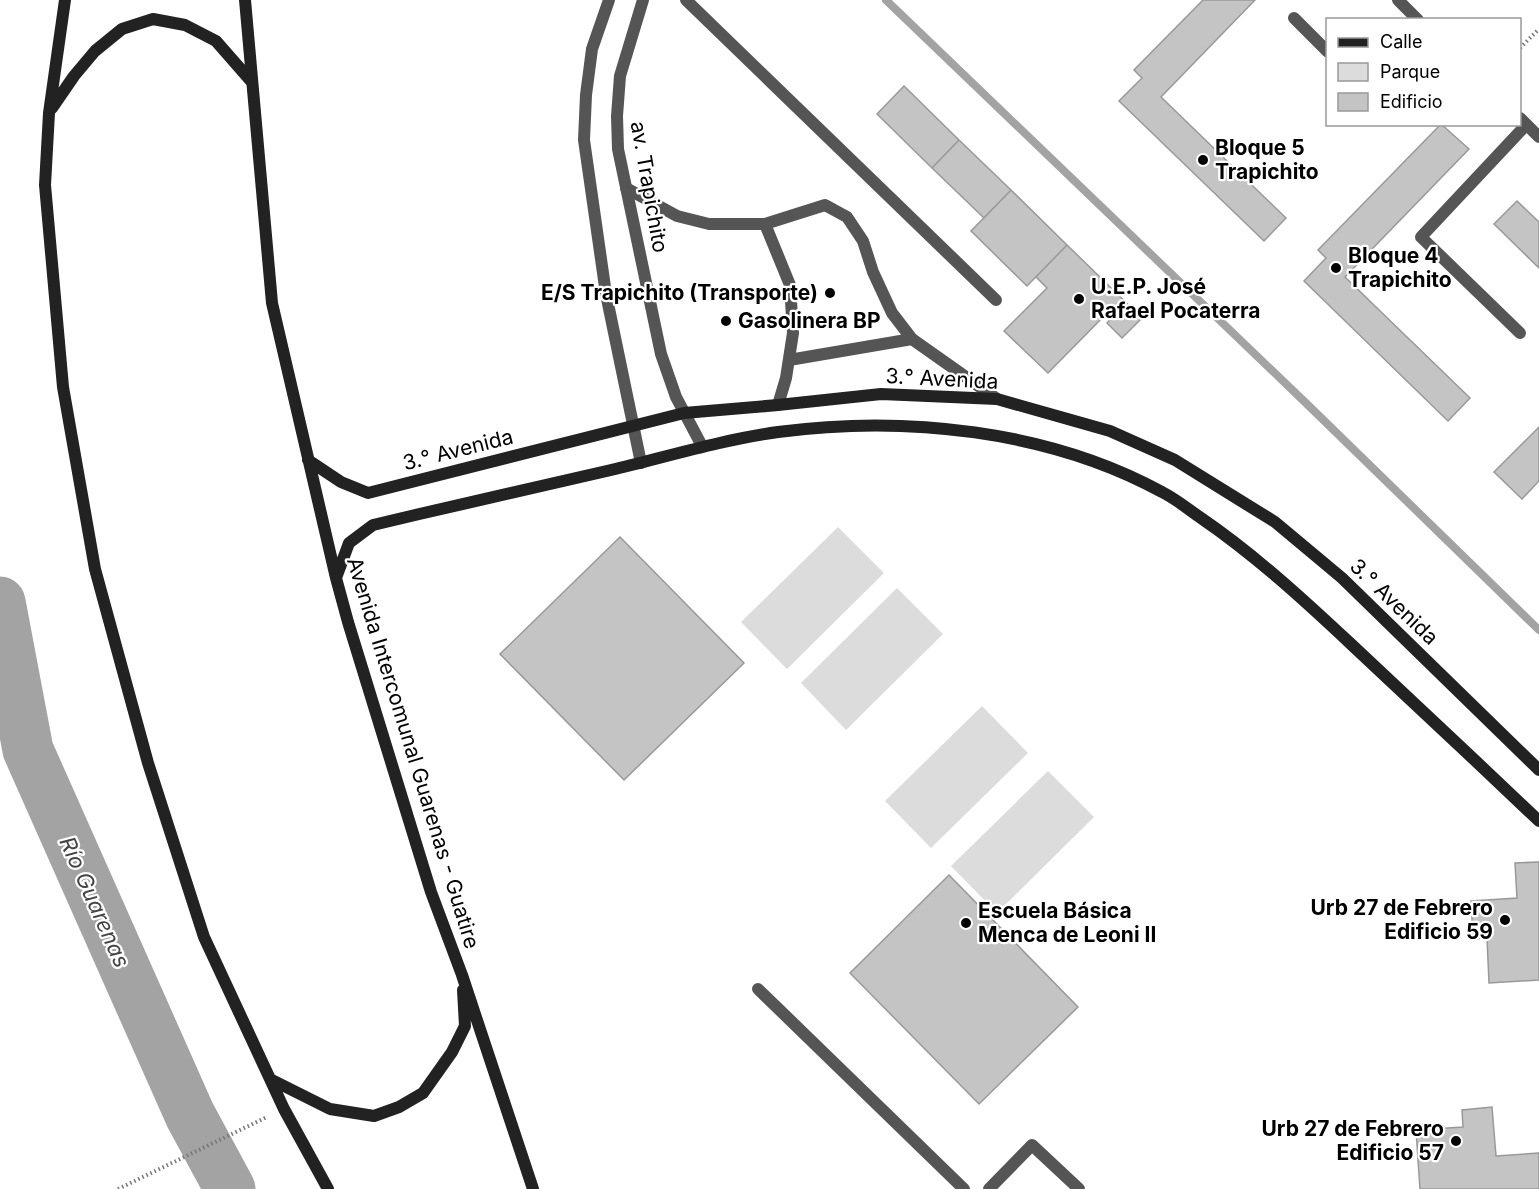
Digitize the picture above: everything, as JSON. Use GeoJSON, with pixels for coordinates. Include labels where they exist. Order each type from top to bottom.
{"type":"FeatureCollection","features":[{"type":"Feature","properties":{"kind":"main road"},"geometry":{"type":"LineString","coordinates":[[65,0],[49,113],[45,185],[63,387],[95,569],[148,763],[204,937],[284,1108],[328,1189]]}},
{"type":"Feature","properties":{"kind":"main road","name":"Avenida Intercomunal Guarenas - Guatire"},"geometry":{"type":"LineString","coordinates":[[245,0],[272,303],[336,578],[431,892],[462,975],[533,1189]]}},
{"type":"Feature","properties":{"kind":"main road"},"geometry":{"type":"LineString","coordinates":[[49,113],[74,76],[95,51],[122,29],[153,19],[185,26],[216,41],[251,81]]}},
{"type":"Feature","properties":{"kind":"main road","name":"3.° Avenida"},"geometry":{"type":"LineString","coordinates":[[308,460],[341,482],[368,494],[684,412],[881,394],[997,399],[1110,431],[1175,460],[1275,522],[1342,578],[1539,770]]}},
{"type":"Feature","properties":{"kind":"main road"},"geometry":{"type":"LineString","coordinates":[[336,578],[349,543],[373,525],[641,463],[702,446],[776,432],[875,426],[925,428],[994,436],[1058,449],[1112,467],[1165,494],[1220,531],[1297,593],[1539,821]]}},
{"type":"Feature","properties":{"kind":"main road"},"geometry":{"type":"LineString","coordinates":[[270,1079],[330,1109],[374,1116],[399,1107],[423,1093],[440,1072],[465,1026],[462,975]]}},
{"type":"Feature","properties":{"kind":"street"},"geometry":{"type":"LineString","coordinates":[[609,0],[592,49],[586,95],[584,140],[606,294],[641,463]]}},
{"type":"Feature","properties":{"kind":"street","name":"av. Trapichito"},"geometry":{"type":"LineString","coordinates":[[643,0],[620,76],[617,116],[618,149],[661,354],[676,397],[702,446]]}},
{"type":"Feature","properties":{"kind":"street"},"geometry":{"type":"LineString","coordinates":[[686,0],[996,300]]}},
{"type":"Feature","properties":{"kind":"street"},"geometry":{"type":"LineString","coordinates":[[1398,0],[1416,18]]}},
{"type":"Feature","properties":{"kind":"street"},"geometry":{"type":"LineString","coordinates":[[1294,18],[1326,50]]}},
{"type":"Feature","properties":{"kind":"street"},"geometry":{"type":"LineString","coordinates":[[1523,121],[1539,137]]}},
{"type":"Feature","properties":{"kind":"street"},"geometry":{"type":"LineString","coordinates":[[1519,126],[1421,237],[1520,333]]}},
{"type":"Feature","properties":{"kind":"street"},"geometry":{"type":"LineString","coordinates":[[626,188],[677,216],[709,224],[765,224],[825,205],[847,217],[863,241],[873,272],[892,313],[912,339],[997,399]]}},
{"type":"Feature","properties":{"kind":"street"},"geometry":{"type":"LineString","coordinates":[[765,224],[790,285],[793,333],[778,405]]}},
{"type":"Feature","properties":{"kind":"street"},"geometry":{"type":"LineString","coordinates":[[789,360],[912,339]]}},
{"type":"Feature","properties":{"kind":"street"},"geometry":{"type":"LineString","coordinates":[[758,990],[964,1189]]}},
{"type":"Feature","properties":{"kind":"street"},"geometry":{"type":"LineString","coordinates":[[988,1189],[1032,1145],[1079,1189]]}},
{"type":"Feature","properties":{"kind":"path"},"geometry":{"type":"LineString","coordinates":[[1521,47],[1539,29]]}},
{"type":"Feature","properties":{"kind":"path"},"geometry":{"type":"LineString","coordinates":[[118,1189],[284,1108]]}},
{"type":"Feature","properties":{"kind":"green space"},"geometry":{"type":"Polygon","coordinates":[[[838,527],[884,573],[787,669],[741,622],[838,527]]]}},
{"type":"Feature","properties":{"kind":"green space"},"geometry":{"type":"Polygon","coordinates":[[[897,588],[943,634],[846,730],[801,683],[897,588]]]}},
{"type":"Feature","properties":{"kind":"green space"},"geometry":{"type":"Polygon","coordinates":[[[982,706],[1028,753],[931,848],[885,801],[982,706]]]}},
{"type":"Feature","properties":{"kind":"green space"},"geometry":{"type":"Polygon","coordinates":[[[1048,771],[1094,817],[997,913],[951,866],[1048,771]]]}},
{"type":"Feature","properties":{"kind":"building","name":"Bloque 5 Trapichito"},"geometry":{"type":"Polygon","coordinates":[[[1203,0],[1255,0],[1161,97],[1286,218],[1264,241],[1119,101],[1142,78],[1134,70],[1203,0]]]}},
{"type":"Feature","properties":{"kind":"building"},"geometry":{"type":"Polygon","coordinates":[[[904,86],[959,140],[932,168],[877,114],[904,86]]]}},
{"type":"Feature","properties":{"kind":"building","name":"Bloque 4 Trapichito"},"geometry":{"type":"Polygon","coordinates":[[[1439,126],[1443,126],[1469,149],[1345,277],[1470,398],[1448,421],[1304,281],[1326,258],[1318,250],[1439,126]]]}},
{"type":"Feature","properties":{"kind":"building"},"geometry":{"type":"Polygon","coordinates":[[[959,140],[1011,190],[984,218],[932,168],[959,140]]]}},
{"type":"Feature","properties":{"kind":"building"},"geometry":{"type":"Polygon","coordinates":[[[1011,190],[1067,245],[1027,286],[971,231],[1011,190]]]}},
{"type":"Feature","properties":{"kind":"building"},"geometry":{"type":"Polygon","coordinates":[[[1517,201],[1539,222],[1539,268],[1494,224],[1517,201]]]}},
{"type":"Feature","properties":{"kind":"building","name":"U.E.P. José Rafael Pocaterra"},"geometry":{"type":"Polygon","coordinates":[[[1067,245],[1142,318],[1122,338],[1107,323],[1114,315],[1110,310],[1048,373],[1004,331],[1047,288],[1036,277],[1067,245]]]}},
{"type":"Feature","properties":{"kind":"building"},"geometry":{"type":"Polygon","coordinates":[[[1539,427],[1539,481],[1522,499],[1494,472],[1539,427]]]}},
{"type":"Feature","properties":{"kind":"building"},"geometry":{"type":"Polygon","coordinates":[[[620,537],[744,663],[624,780],[500,654],[620,537]]]}},
{"type":"Feature","properties":{"kind":"building","name":"Urb 27 de Febrero Edificio 59"},"geometry":{"type":"Polygon","coordinates":[[[1539,862],[1539,980],[1489,983],[1487,938],[1473,939],[1471,901],[1517,898],[1515,863],[1539,862]]]}},
{"type":"Feature","properties":{"kind":"building"},"geometry":{"type":"Polygon","coordinates":[[[949,875],[1078,1007],[979,1104],[850,973],[949,875]]]}},
{"type":"Feature","properties":{"kind":"building","name":"Urb 27 de Febrero Edificio 57"},"geometry":{"type":"Polygon","coordinates":[[[1492,1107],[1496,1156],[1539,1153],[1539,1189],[1420,1189],[1416,1130],[1463,1127],[1462,1110],[1492,1107]]]}},
{"type":"Feature","properties":{"kind":"waterway"},"geometry":{"type":"LineString","coordinates":[[886,0],[1539,630]]}},
{"type":"Feature","properties":{"kind":"waterway","name":"Río Guarenas"},"geometry":{"type":"LineString","coordinates":[[0,602],[28,750],[190,1115],[230,1189]]}},
{"type":"Feature","properties":{"kind":"place","name":"Bloque 5 Trapichito"},"geometry":{"type":"Point","coordinates":[1203,160]}},
{"type":"Feature","properties":{"kind":"place","name":"Bloque 4 Trapichito"},"geometry":{"type":"Point","coordinates":[1336,268]}},
{"type":"Feature","properties":{"kind":"place","name":"E/S Trapichito (Transporte)"},"geometry":{"type":"Point","coordinates":[830,293]}},
{"type":"Feature","properties":{"kind":"place","name":"U.E.P. José Rafael Pocaterra"},"geometry":{"type":"Point","coordinates":[1079,299]}},
{"type":"Feature","properties":{"kind":"place","name":"Gasolinera BP"},"geometry":{"type":"Point","coordinates":[726,321]}},
{"type":"Feature","properties":{"kind":"place","name":"Urb 27 de Febrero Edificio 59"},"geometry":{"type":"Point","coordinates":[1505,920]}},
{"type":"Feature","properties":{"kind":"place","name":"Escuela Básica Menca de Leoni II"},"geometry":{"type":"Point","coordinates":[966,923]}},
{"type":"Feature","properties":{"kind":"place","name":"Urb 27 de Febrero Edificio 57"},"geometry":{"type":"Point","coordinates":[1456,1141]}}]}
